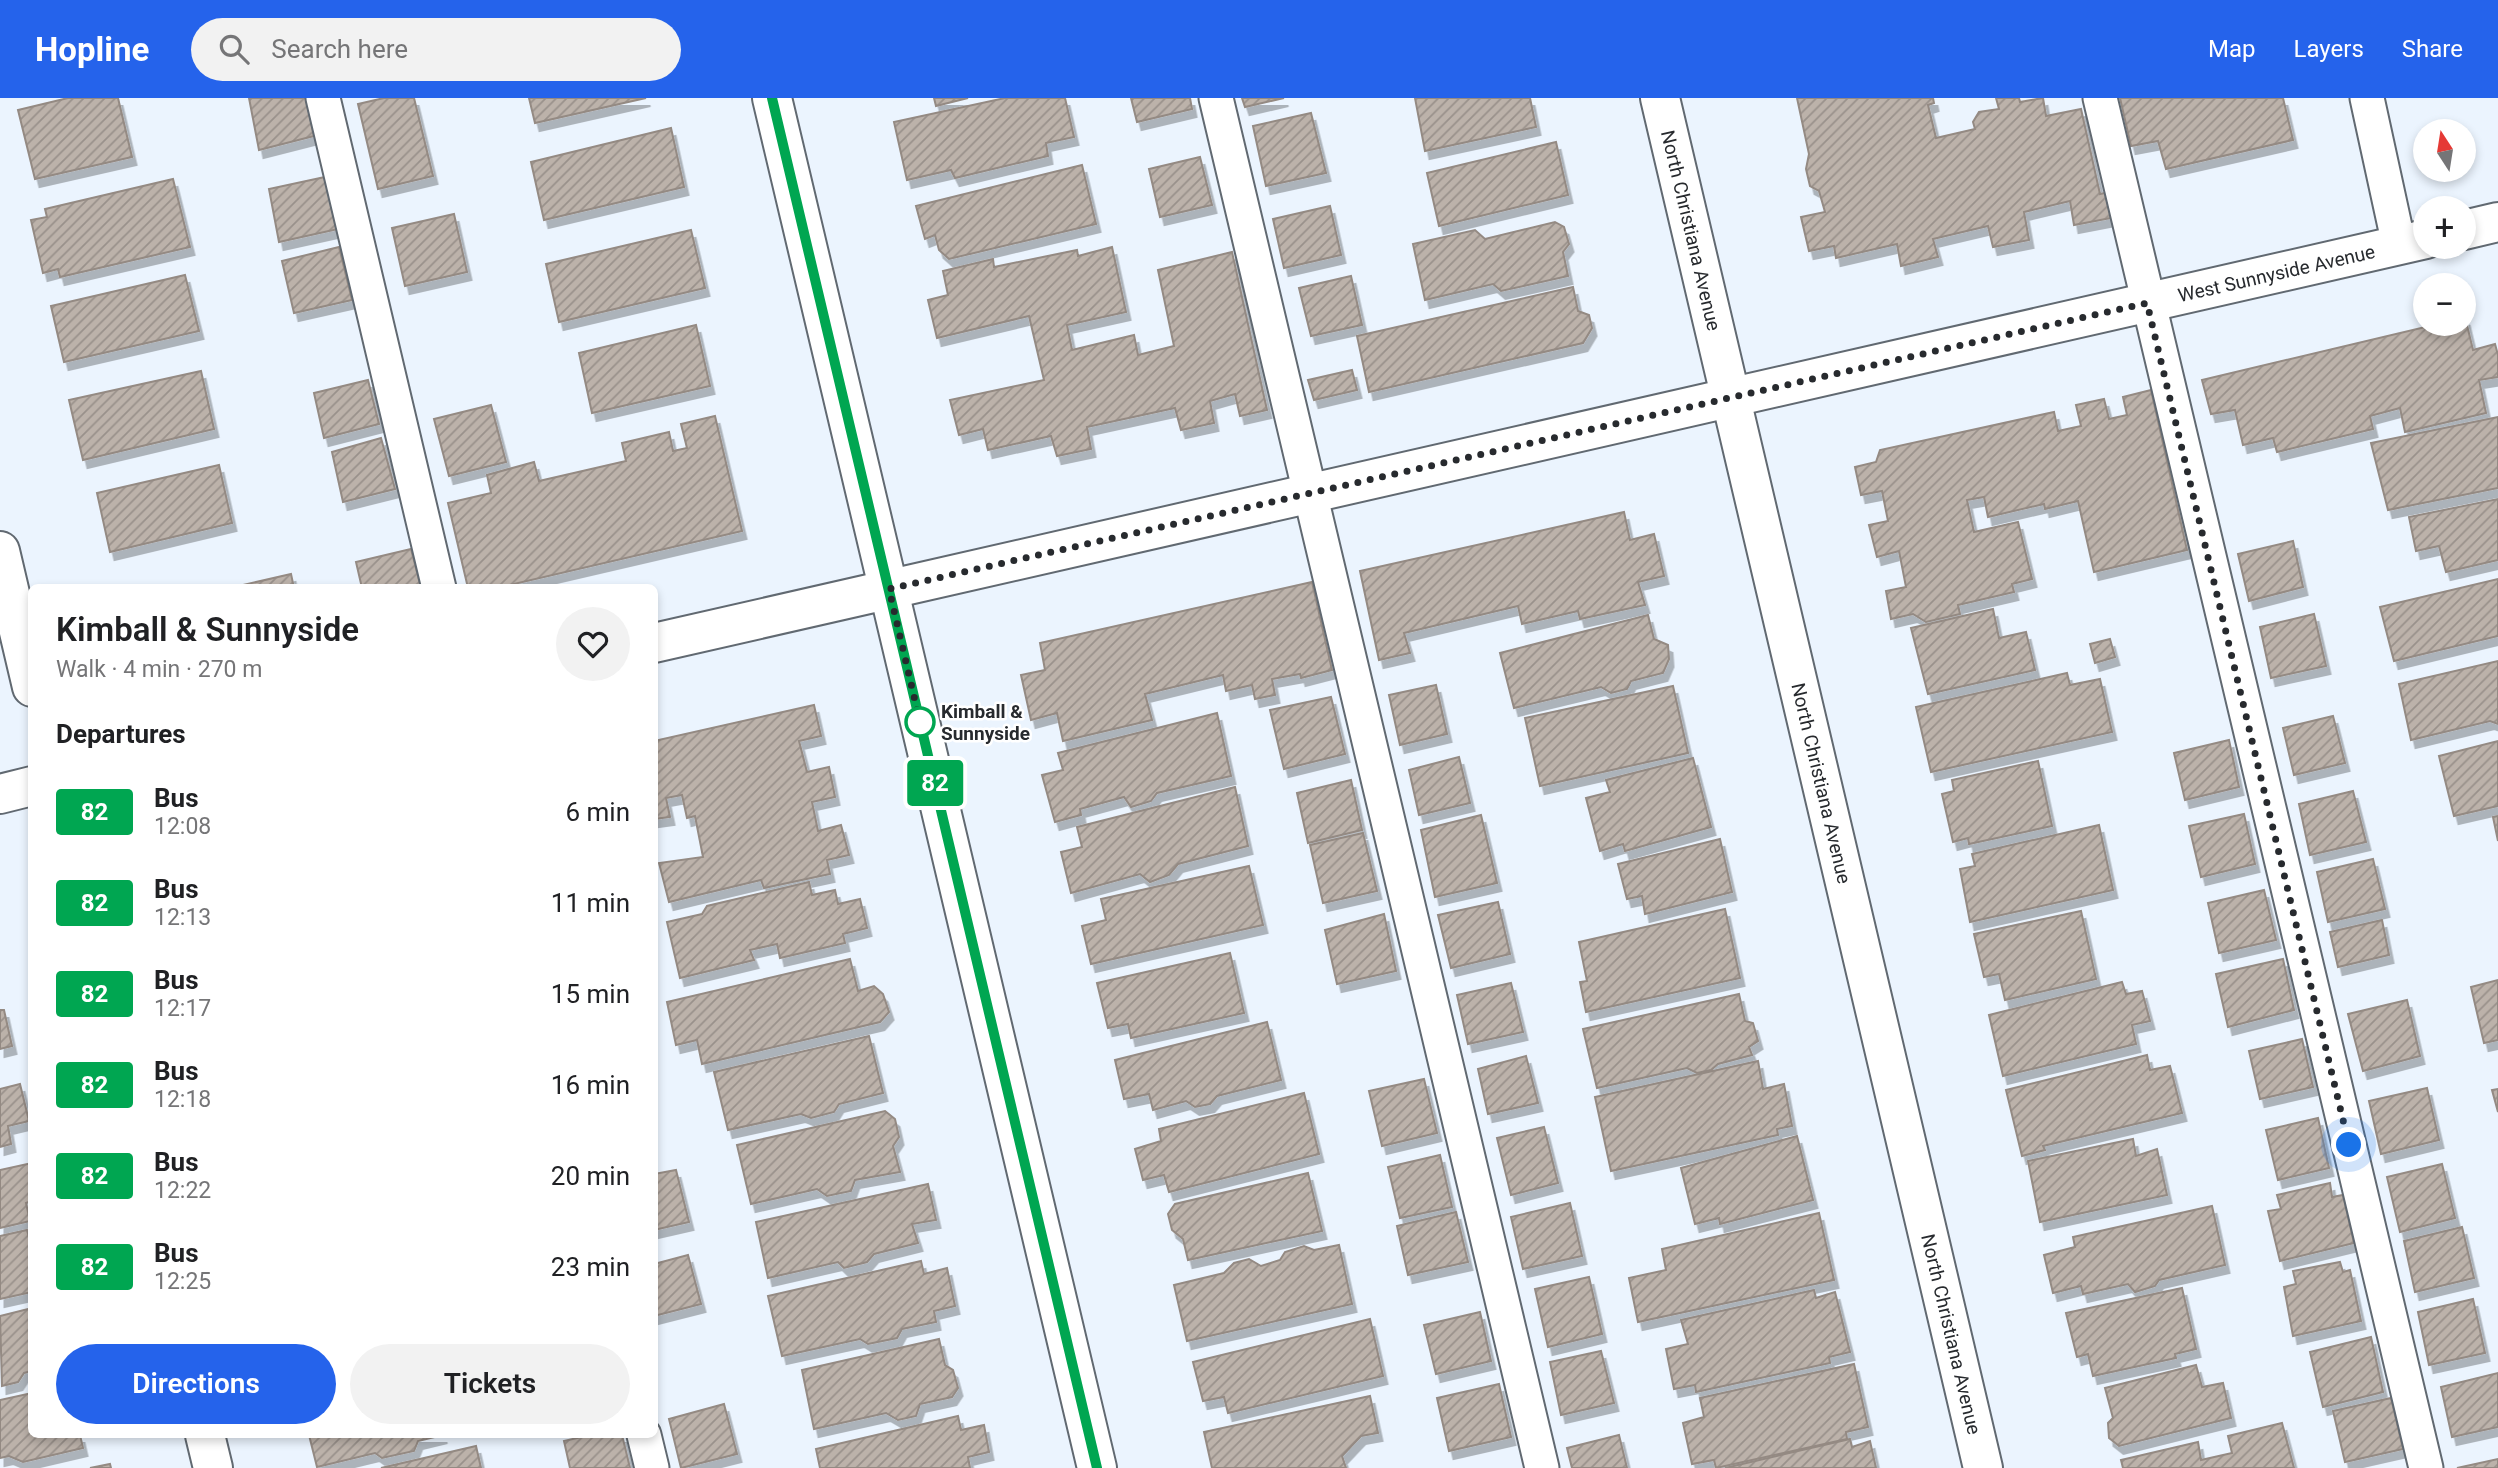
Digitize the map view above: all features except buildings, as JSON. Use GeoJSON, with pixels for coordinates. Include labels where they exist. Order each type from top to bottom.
{"type":"FeatureCollection","features":[{"type":"Feature","properties":{"kind":"street"},"geometry":{"type":"LineString","coordinates":[[772,98],[1097,1468]]}},
{"type":"Feature","properties":{"kind":"street","name":"North Christiana Avenue"},"geometry":{"type":"LineString","coordinates":[[1660,98],[1983,1468]]}},
{"type":"Feature","properties":{"kind":"street"},"geometry":{"type":"LineString","coordinates":[[2476,227],[2498,222]]}},
{"type":"Feature","properties":{"kind":"street","name":"West Sunnyside Avenue"},"geometry":{"type":"LineString","coordinates":[[658,642],[2412,242]]}},
{"type":"Feature","properties":{"kind":"street"},"geometry":{"type":"LineString","coordinates":[[0,551],[28,670]]}},
{"type":"Feature","properties":{"kind":"street"},"geometry":{"type":"LineString","coordinates":[[0,793],[28,787]]}},
{"type":"Feature","properties":{"kind":"street"},"geometry":{"type":"LineString","coordinates":[[206,1438],[213,1468]]}},
{"type":"Feature","properties":{"kind":"lane"},"geometry":{"type":"LineString","coordinates":[[323,98],[438,584]]}},
{"type":"Feature","properties":{"kind":"lane"},"geometry":{"type":"LineString","coordinates":[[1216,98],[1542,1468]]}},
{"type":"Feature","properties":{"kind":"lane"},"geometry":{"type":"LineString","coordinates":[[2100,98],[2426,1468]]}},
{"type":"Feature","properties":{"kind":"lane"},"geometry":{"type":"LineString","coordinates":[[2367,98],[2412,242]]}},
{"type":"Feature","properties":{"kind":"lane"},"geometry":{"type":"LineString","coordinates":[[645,1438],[652,1468]]}},
{"type":"Feature","properties":{"kind":"bus line","name":"82"},"geometry":{"type":"LineString","coordinates":[[772,98],[1097,1468]]}},
{"type":"Feature","properties":{"kind":"place","name":"Kimball & Sunnyside"},"geometry":{"type":"Point","coordinates":[920,722]}},
{"type":"Feature","properties":{"kind":"route"},"geometry":{"type":"LineString","coordinates":[[920,722],[889,589],[2147,303],[2349,1145]]}}]}
